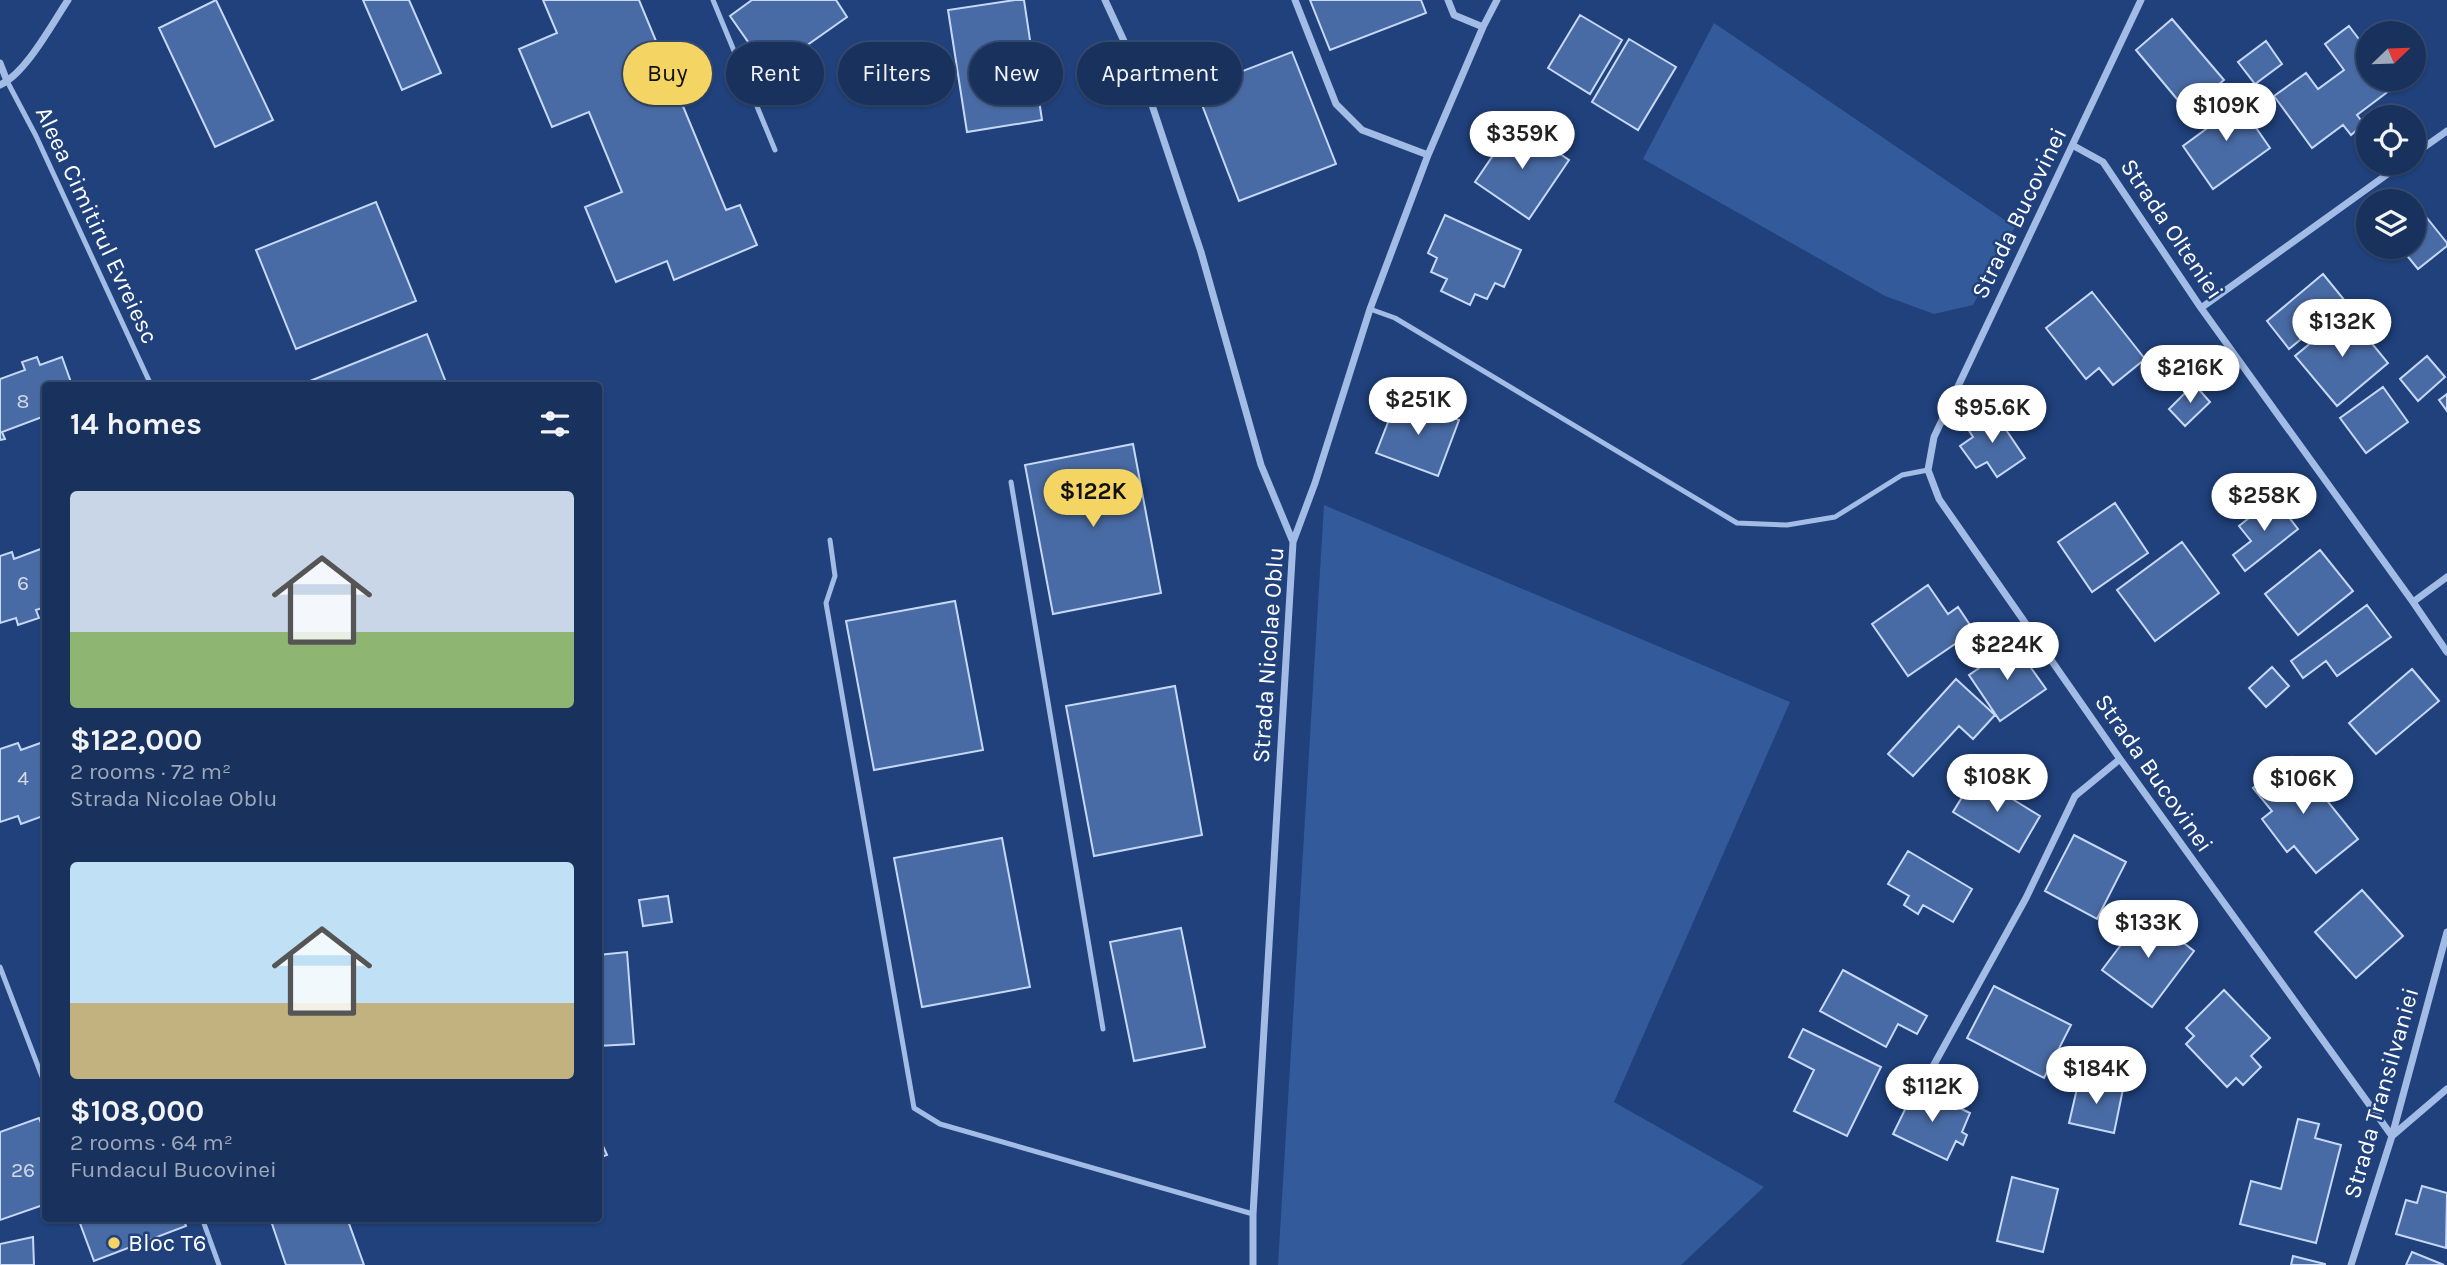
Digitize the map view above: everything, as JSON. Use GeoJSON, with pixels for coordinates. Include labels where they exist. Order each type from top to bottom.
{"type":"FeatureCollection","features":[{"type":"Feature","properties":{"kind":"street"},"geometry":{"type":"LineString","coordinates":[[4,83],[37,49],[68,0]]}},
{"type":"Feature","properties":{"kind":"street"},"geometry":{"type":"LineString","coordinates":[[1105,0],[1148,93],[1201,252],[1261,465],[1293,542]]}},
{"type":"Feature","properties":{"kind":"street"},"geometry":{"type":"LineString","coordinates":[[1295,0],[1336,104],[1362,130],[1428,155]]}},
{"type":"Feature","properties":{"kind":"street"},"geometry":{"type":"LineString","coordinates":[[1448,0],[1454,15],[1483,27]]}},
{"type":"Feature","properties":{"kind":"street","name":"Strada Nicolae Oblu"},"geometry":{"type":"LineString","coordinates":[[1253,1265],[1252,1214],[1293,542],[1315,483],[1370,309],[1428,155],[1497,0]]}},
{"type":"Feature","properties":{"kind":"street","name":"Strada Bucovinei"},"geometry":{"type":"LineString","coordinates":[[2141,0],[1934,437],[1928,470],[1939,499],[2120,759],[2392,1136]]}},
{"type":"Feature","properties":{"kind":"street"},"geometry":{"type":"LineString","coordinates":[[0,63],[4,83]]}},
{"type":"Feature","properties":{"kind":"street"},"geometry":{"type":"LineString","coordinates":[[2426,146],[2447,131]]}},
{"type":"Feature","properties":{"kind":"street","name":"Strada Olteniei"},"geometry":{"type":"LineString","coordinates":[[2074,146],[2103,162],[2201,308],[2447,652]]}},
{"type":"Feature","properties":{"kind":"street"},"geometry":{"type":"LineString","coordinates":[[2201,308],[2386,175]]}},
{"type":"Feature","properties":{"kind":"street"},"geometry":{"type":"LineString","coordinates":[[2413,602],[2447,577]]}},
{"type":"Feature","properties":{"kind":"street"},"geometry":{"type":"LineString","coordinates":[[1926,1079],[2026,898],[2075,796],[2120,759]]}},
{"type":"Feature","properties":{"kind":"street","name":"Strada Transilvaniei"},"geometry":{"type":"LineString","coordinates":[[2351,1265],[2392,1136],[2447,932]]}},
{"type":"Feature","properties":{"kind":"street"},"geometry":{"type":"LineString","coordinates":[[2392,1136],[2447,1089]]}},
{"type":"Feature","properties":{"kind":"lane"},"geometry":{"type":"LineString","coordinates":[[713,0],[775,150]]}},
{"type":"Feature","properties":{"kind":"lane","name":"Aleea Cimitirul Evreiesc"},"geometry":{"type":"LineString","coordinates":[[4,83],[36,136],[150,382]]}},
{"type":"Feature","properties":{"kind":"lane"},"geometry":{"type":"LineString","coordinates":[[1370,309],[1395,318],[1737,523],[1787,525],[1835,517],[1902,475],[1928,470]]}},
{"type":"Feature","properties":{"kind":"lane"},"geometry":{"type":"LineString","coordinates":[[1011,482],[1103,1029]]}},
{"type":"Feature","properties":{"kind":"lane"},"geometry":{"type":"LineString","coordinates":[[830,540],[835,576],[825,603],[914,1108],[940,1124],[1252,1214]]}},
{"type":"Feature","properties":{"kind":"lane"},"geometry":{"type":"LineString","coordinates":[[0,967],[42,1077]]}},
{"type":"Feature","properties":{"kind":"lane"},"geometry":{"type":"LineString","coordinates":[[203,1222],[219,1265]]}},
{"type":"Feature","properties":{"kind":"shaded area"},"geometry":{"type":"Polygon","coordinates":[[[1714,23],[2015,227],[1973,305],[1934,314],[1885,296],[1643,159],[1714,23]]]}},
{"type":"Feature","properties":{"kind":"shaded area"},"geometry":{"type":"Polygon","coordinates":[[[1324,505],[1790,702],[1614,1102],[1764,1187],[1681,1265],[1278,1265],[1324,505]]]}},
{"type":"Feature","properties":{"kind":"building"},"geometry":{"type":"Polygon","coordinates":[[[216,0],[273,120],[215,147],[159,28],[216,0]]]}},
{"type":"Feature","properties":{"kind":"building"},"geometry":{"type":"Polygon","coordinates":[[[363,0],[409,0],[441,73],[402,90],[363,0]]]}},
{"type":"Feature","properties":{"kind":"building"},"geometry":{"type":"Polygon","coordinates":[[[543,0],[639,0],[656,42],[623,42],[623,105],[682,105],[726,210],[740,205],[757,245],[674,280],[667,261],[616,282],[585,207],[622,192],[589,112],[552,127],[519,49],[557,33],[543,0]]]}},
{"type":"Feature","properties":{"kind":"building"},"geometry":{"type":"Polygon","coordinates":[[[752,0],[836,0],[847,17],[812,42],[748,42],[730,16],[752,0]]]}},
{"type":"Feature","properties":{"kind":"building"},"geometry":{"type":"Polygon","coordinates":[[[1024,0],[1030,42],[969,42],[969,105],[1040,105],[1042,120],[967,132],[948,10],[1024,0]]]}},
{"type":"Feature","properties":{"kind":"building"},"geometry":{"type":"Polygon","coordinates":[[[1310,0],[1421,0],[1426,13],[1330,50],[1310,0]]]}},
{"type":"Feature","properties":{"kind":"building"},"geometry":{"type":"Polygon","coordinates":[[[1580,15],[1622,40],[1590,94],[1548,68],[1580,15]]]}},
{"type":"Feature","properties":{"kind":"building"},"geometry":{"type":"Polygon","coordinates":[[[2172,19],[2224,80],[2187,111],[2136,50],[2172,19]]]}},
{"type":"Feature","properties":{"kind":"building"},"geometry":{"type":"Polygon","coordinates":[[[2349,26],[2356,35],[2356,91],[2389,91],[2370,105],[2356,105],[2356,131],[2351,135],[2343,125],[2312,148],[2274,96],[2306,73],[2318,89],[2344,70],[2325,44],[2349,26]]]}},
{"type":"Feature","properties":{"kind":"building"},"geometry":{"type":"Polygon","coordinates":[[[1629,39],[1676,67],[1638,130],[1592,102],[1629,39]]]}},
{"type":"Feature","properties":{"kind":"building"},"geometry":{"type":"Polygon","coordinates":[[[2266,41],[2282,64],[2255,84],[2238,62],[2266,41]]]}},
{"type":"Feature","properties":{"kind":"building"},"geometry":{"type":"Polygon","coordinates":[[[1292,52],[1336,164],[1239,201],[1202,105],[1242,105],[1242,71],[1292,52]]]}},
{"type":"Feature","properties":{"kind":"building"},"geometry":{"type":"Polygon","coordinates":[[[2234,96],[2270,148],[2213,189],[2183,146],[2206,129],[2199,121],[2234,96]]]}},
{"type":"Feature","properties":{"kind":"building"},"geometry":{"type":"Polygon","coordinates":[[[1515,123],[1569,160],[1529,219],[1475,182],[1515,123]]]}},
{"type":"Feature","properties":{"kind":"building"},"geometry":{"type":"Polygon","coordinates":[[[376,202],[416,301],[296,349],[256,250],[376,202]]]}},
{"type":"Feature","properties":{"kind":"building"},"geometry":{"type":"Polygon","coordinates":[[[1445,215],[1521,250],[1504,287],[1495,283],[1487,299],[1475,294],[1470,305],[1441,291],[1447,279],[1431,272],[1437,258],[1428,253],[1445,215]]]}},
{"type":"Feature","properties":{"kind":"building"},"geometry":{"type":"Polygon","coordinates":[[[2426,217],[2447,246],[2418,269],[2410,259],[2426,259],[2426,217]]]}},
{"type":"Feature","properties":{"kind":"building"},"geometry":{"type":"Polygon","coordinates":[[[2323,274],[2346,302],[2289,349],[2267,321],[2323,274]]]}},
{"type":"Feature","properties":{"kind":"building"},"geometry":{"type":"Polygon","coordinates":[[[2092,292],[2145,359],[2113,385],[2099,368],[2086,379],[2046,328],[2092,292]]]}},
{"type":"Feature","properties":{"kind":"building"},"geometry":{"type":"Polygon","coordinates":[[[2347,313],[2388,363],[2337,406],[2295,356],[2347,313]]]}},
{"type":"Feature","properties":{"kind":"building"},"geometry":{"type":"Polygon","coordinates":[[[427,334],[446,382],[307,382],[427,334]]]}},
{"type":"Feature","properties":{"kind":"building"},"geometry":{"type":"Polygon","coordinates":[[[2427,356],[2445,377],[2418,401],[2400,379],[2427,356]]]}},
{"type":"Feature","properties":{"kind":"building"},"geometry":{"type":"Polygon","coordinates":[[[37,357],[40,365],[62,357],[71,382],[42,382],[42,417],[2,432],[5,439],[0,440],[0,379],[25,370],[22,362],[37,357]]]}},
{"type":"Feature","properties":{"kind":"building"},"geometry":{"type":"Polygon","coordinates":[[[2194,384],[2210,402],[2185,426],[2169,409],[2194,384]]]}},
{"type":"Feature","properties":{"kind":"building"},"geometry":{"type":"Polygon","coordinates":[[[2383,387],[2408,422],[2366,453],[2340,418],[2383,387]]]}},
{"type":"Feature","properties":{"kind":"building"},"geometry":{"type":"Polygon","coordinates":[[[2447,394],[2447,411],[2439,400],[2447,394]]]}},
{"type":"Feature","properties":{"kind":"building"},"geometry":{"type":"Polygon","coordinates":[[[1398,397],[1459,420],[1438,476],[1376,453],[1398,397]]]}},
{"type":"Feature","properties":{"kind":"building"},"geometry":{"type":"Polygon","coordinates":[[[1992,409],[2025,458],[1997,477],[1987,462],[1976,468],[1960,446],[1973,437],[1966,426],[1992,409]]]}},
{"type":"Feature","properties":{"kind":"building"},"geometry":{"type":"Polygon","coordinates":[[[1133,444],[1161,593],[1053,614],[1025,465],[1133,444]]]}},
{"type":"Feature","properties":{"kind":"building"},"geometry":{"type":"Polygon","coordinates":[[[2274,498],[2298,529],[2245,571],[2233,555],[2251,541],[2239,526],[2274,498]]]}},
{"type":"Feature","properties":{"kind":"building"},"geometry":{"type":"Polygon","coordinates":[[[2115,503],[2148,553],[2092,592],[2058,542],[2115,503]]]}},
{"type":"Feature","properties":{"kind":"building"},"geometry":{"type":"Polygon","coordinates":[[[2182,542],[2219,593],[2155,641],[2117,590],[2182,542]]]}},
{"type":"Feature","properties":{"kind":"building"},"geometry":{"type":"Polygon","coordinates":[[[42,548],[42,608],[36,610],[39,618],[18,625],[16,618],[0,623],[0,556],[12,552],[14,559],[42,548]]]}},
{"type":"Feature","properties":{"kind":"building"},"geometry":{"type":"Polygon","coordinates":[[[2320,550],[2353,591],[2298,635],[2265,594],[2320,550]]]}},
{"type":"Feature","properties":{"kind":"building"},"geometry":{"type":"Polygon","coordinates":[[[1928,585],[1948,614],[1958,607],[1974,631],[1908,676],[1872,624],[1928,585]]]}},
{"type":"Feature","properties":{"kind":"building"},"geometry":{"type":"Polygon","coordinates":[[[955,601],[983,750],[874,770],[846,621],[955,601]]]}},
{"type":"Feature","properties":{"kind":"building"},"geometry":{"type":"Polygon","coordinates":[[[2367,605],[2391,637],[2337,676],[2326,661],[2303,678],[2291,661],[2367,605]]]}},
{"type":"Feature","properties":{"kind":"building"},"geometry":{"type":"Polygon","coordinates":[[[2014,644],[2046,689],[2000,721],[1969,675],[2014,644]]]}},
{"type":"Feature","properties":{"kind":"building"},"geometry":{"type":"Polygon","coordinates":[[[2272,667],[2289,686],[2266,707],[2249,688],[2272,667]]]}},
{"type":"Feature","properties":{"kind":"building"},"geometry":{"type":"Polygon","coordinates":[[[2412,669],[2439,701],[2376,754],[2349,723],[2412,669]]]}},
{"type":"Feature","properties":{"kind":"building"},"geometry":{"type":"Polygon","coordinates":[[[1956,679],[1995,715],[1973,739],[1959,726],[1913,776],[1888,754],[1956,679]]]}},
{"type":"Feature","properties":{"kind":"building"},"geometry":{"type":"Polygon","coordinates":[[[1175,686],[1202,835],[1094,856],[1066,706],[1175,686]]]}},
{"type":"Feature","properties":{"kind":"building"},"geometry":{"type":"Polygon","coordinates":[[[42,742],[42,816],[21,824],[18,816],[0,822],[0,749],[18,743],[21,750],[42,742]]]}},
{"type":"Feature","properties":{"kind":"building"},"geometry":{"type":"Polygon","coordinates":[[[2292,757],[2358,839],[2316,873],[2294,846],[2287,852],[2262,819],[2272,811],[2253,788],[2292,757]]]}},
{"type":"Feature","properties":{"kind":"building"},"geometry":{"type":"Polygon","coordinates":[[[1975,776],[2040,816],[2019,852],[1953,812],[1975,776]]]}},
{"type":"Feature","properties":{"kind":"building"},"geometry":{"type":"Polygon","coordinates":[[[2074,835],[2126,862],[2097,919],[2045,891],[2074,835]]]}},
{"type":"Feature","properties":{"kind":"building"},"geometry":{"type":"Polygon","coordinates":[[[1002,838],[1030,987],[922,1007],[894,858],[1002,838]]]}},
{"type":"Feature","properties":{"kind":"building"},"geometry":{"type":"Polygon","coordinates":[[[1908,851],[1972,889],[1953,922],[1923,905],[1918,914],[1904,905],[1909,896],[1888,884],[1908,851]]]}},
{"type":"Feature","properties":{"kind":"building"},"geometry":{"type":"Polygon","coordinates":[[[2362,890],[2403,936],[2356,978],[2315,932],[2362,890]]]}},
{"type":"Feature","properties":{"kind":"building"},"geometry":{"type":"Polygon","coordinates":[[[668,896],[672,922],[643,926],[639,900],[668,896]]]}},
{"type":"Feature","properties":{"kind":"building"},"geometry":{"type":"Polygon","coordinates":[[[2145,913],[2194,951],[2152,1007],[2102,970],[2145,913]]]}},
{"type":"Feature","properties":{"kind":"building"},"geometry":{"type":"Polygon","coordinates":[[[1181,928],[1205,1047],[1134,1061],[1110,942],[1181,928]]]}},
{"type":"Feature","properties":{"kind":"building"},"geometry":{"type":"Polygon","coordinates":[[[627,952],[634,1044],[602,1046],[602,955],[627,952]]]}},
{"type":"Feature","properties":{"kind":"building"},"geometry":{"type":"Polygon","coordinates":[[[1843,970],[1927,1016],[1917,1034],[1898,1024],[1886,1047],[1820,1011],[1843,970]]]}},
{"type":"Feature","properties":{"kind":"building"},"geometry":{"type":"Polygon","coordinates":[[[1994,986],[2071,1025],[2044,1078],[1967,1038],[1994,986]]]}},
{"type":"Feature","properties":{"kind":"building"},"geometry":{"type":"Polygon","coordinates":[[[2224,990],[2270,1038],[2251,1056],[2261,1067],[2243,1085],[2236,1078],[2227,1087],[2186,1044],[2194,1036],[2186,1028],[2224,990]]]}},
{"type":"Feature","properties":{"kind":"building"},"geometry":{"type":"Polygon","coordinates":[[[1803,1029],[1881,1067],[1847,1136],[1794,1111],[1814,1070],[1789,1057],[1803,1029]]]}},
{"type":"Feature","properties":{"kind":"building"},"geometry":{"type":"Polygon","coordinates":[[[2079,1080],[2123,1089],[2114,1133],[2069,1123],[2079,1080]]]}},
{"type":"Feature","properties":{"kind":"building"},"geometry":{"type":"Polygon","coordinates":[[[1916,1087],[1970,1113],[1962,1132],[1967,1135],[1963,1145],[1956,1141],[1947,1160],[1893,1134],[1916,1087]]]}},
{"type":"Feature","properties":{"kind":"building"},"geometry":{"type":"Polygon","coordinates":[[[39,1118],[42,1126],[42,1205],[0,1220],[0,1132],[39,1118]]]}},
{"type":"Feature","properties":{"kind":"building"},"geometry":{"type":"Polygon","coordinates":[[[2298,1119],[2319,1124],[2315,1138],[2341,1145],[2316,1243],[2240,1224],[2251,1181],[2281,1189],[2298,1119]]]}},
{"type":"Feature","properties":{"kind":"building"},"geometry":{"type":"Polygon","coordinates":[[[602,1144],[607,1155],[602,1157],[602,1144]]]}},
{"type":"Feature","properties":{"kind":"building"},"geometry":{"type":"Polygon","coordinates":[[[2012,1177],[2058,1189],[2043,1252],[1997,1241],[2012,1177]]]}},
{"type":"Feature","properties":{"kind":"building"},"geometry":{"type":"Polygon","coordinates":[[[2422,1186],[2447,1193],[2446,1248],[2396,1234],[2406,1200],[2417,1203],[2422,1186]]]}},
{"type":"Feature","properties":{"kind":"building","name":"Bloc T6"},"geometry":{"type":"Polygon","coordinates":[[[79,1222],[184,1222],[186,1226],[94,1261],[79,1222]]]}},
{"type":"Feature","properties":{"kind":"building"},"geometry":{"type":"Polygon","coordinates":[[[271,1222],[348,1222],[364,1265],[286,1265],[271,1222]]]}},
{"type":"Feature","properties":{"kind":"building"},"geometry":{"type":"Polygon","coordinates":[[[33,1237],[34,1265],[0,1265],[0,1244],[33,1237]]]}},
{"type":"Feature","properties":{"kind":"building"},"geometry":{"type":"Polygon","coordinates":[[[2412,1252],[2444,1265],[2406,1265],[2412,1252]]]}},
{"type":"Feature","properties":{"kind":"building"},"geometry":{"type":"Polygon","coordinates":[[[2293,1256],[2325,1264],[2325,1265],[2291,1265],[2293,1256]]]}},
{"type":"Feature","properties":{"kind":"place","name":"Bloc T6"},"geometry":{"type":"Point","coordinates":[114,1243]}}]}
